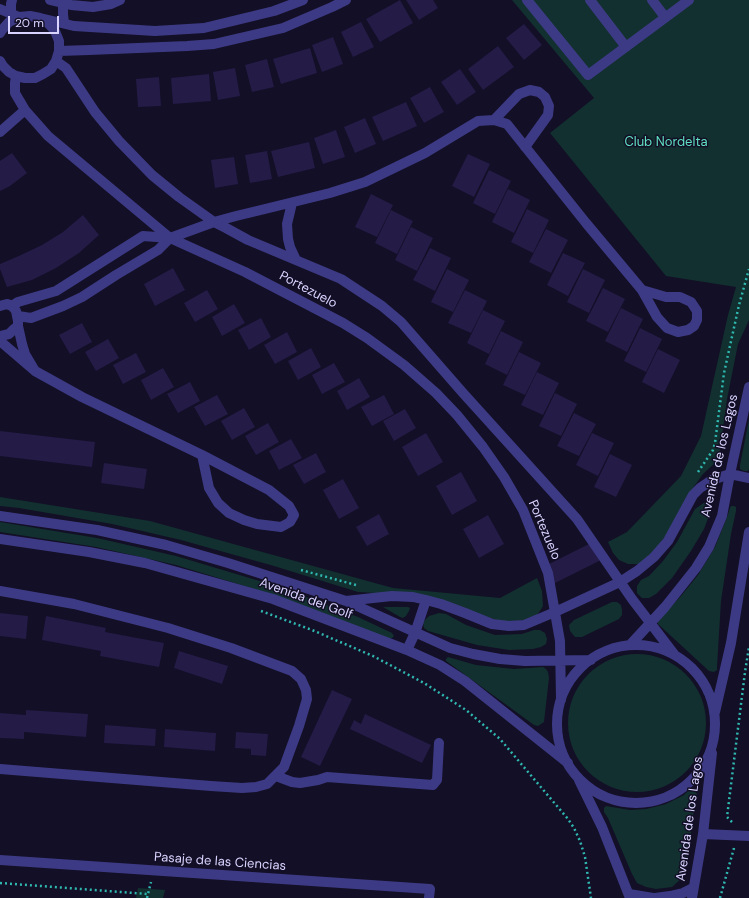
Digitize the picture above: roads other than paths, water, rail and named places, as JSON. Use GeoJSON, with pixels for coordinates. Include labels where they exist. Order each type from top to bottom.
{"type":"FeatureCollection","features":[{"type":"Feature","properties":{"kind":"street"},"geometry":{"type":"LineString","coordinates":[[12,0],[11,4],[15,15]]}},
{"type":"Feature","properties":{"kind":"street"},"geometry":{"type":"LineString","coordinates":[[50,0],[71,5],[93,7],[111,4],[120,0]]}},
{"type":"Feature","properties":{"kind":"street"},"geometry":{"type":"LineString","coordinates":[[0,9],[15,15],[30,16],[74,26],[155,31],[204,28],[274,11],[303,0]]}},
{"type":"Feature","properties":{"kind":"street"},"geometry":{"type":"LineString","coordinates":[[59,51],[214,44],[283,28],[346,0]]}},
{"type":"Feature","properties":{"kind":"street"},"geometry":{"type":"LineString","coordinates":[[528,0],[588,75],[689,0]]}},
{"type":"Feature","properties":{"kind":"street"},"geometry":{"type":"LineString","coordinates":[[590,0],[626,47]]}},
{"type":"Feature","properties":{"kind":"street"},"geometry":{"type":"LineString","coordinates":[[652,0],[665,17]]}},
{"type":"Feature","properties":{"kind":"street"},"geometry":{"type":"LineString","coordinates":[[63,3],[64,23]]}},
{"type":"Feature","properties":{"kind":"street"},"geometry":{"type":"LineString","coordinates":[[0,33],[15,15]]}},
{"type":"Feature","properties":{"kind":"street"},"geometry":{"type":"LineString","coordinates":[[0,61],[9,72],[16,76],[25,78],[35,78],[51,69],[56,61],[59,51],[59,41],[55,31],[49,24],[40,18]]}},
{"type":"Feature","properties":{"kind":"street"},"geometry":{"type":"LineString","coordinates":[[233,21],[238,38]]}},
{"type":"Feature","properties":{"kind":"street","name":"Portezuelo"},"geometry":{"type":"LineString","coordinates":[[56,61],[66,68],[95,112],[119,142],[152,175],[179,197],[214,222],[248,240],[341,279],[382,306],[401,322],[577,519],[620,582],[674,654]]}},
{"type":"Feature","properties":{"kind":"street","name":"Portezuelo"},"geometry":{"type":"LineString","coordinates":[[16,76],[16,93],[25,110],[48,136],[170,238],[245,272],[343,323],[367,338],[404,365],[457,415],[504,477],[523,510],[548,573],[560,641],[561,700]]}},
{"type":"Feature","properties":{"kind":"street"},"geometry":{"type":"LineString","coordinates":[[494,120],[519,94],[530,90],[539,92],[545,97],[549,106],[548,115],[526,147]]}},
{"type":"Feature","properties":{"kind":"street"},"geometry":{"type":"LineString","coordinates":[[0,132],[25,110]]}},
{"type":"Feature","properties":{"kind":"street"},"geometry":{"type":"LineString","coordinates":[[12,306],[18,302],[56,292],[143,236],[170,238],[214,222],[330,194],[365,182],[425,153],[478,121],[494,120],[507,124],[642,290],[657,317],[667,328],[678,332],[688,330],[694,326],[697,320],[697,311],[691,302],[680,297],[666,297],[642,290]]}},
{"type":"Feature","properties":{"kind":"street"},"geometry":{"type":"LineString","coordinates":[[292,203],[286,224],[290,247],[296,260]]}},
{"type":"Feature","properties":{"kind":"street"},"geometry":{"type":"LineString","coordinates":[[0,336],[9,334],[18,321],[31,318],[63,306],[82,297],[158,250],[170,238]]}},
{"type":"Feature","properties":{"kind":"street"},"geometry":{"type":"LineString","coordinates":[[107,260],[116,275]]}},
{"type":"Feature","properties":{"kind":"street"},"geometry":{"type":"LineString","coordinates":[[56,292],[63,306]]}},
{"type":"Feature","properties":{"kind":"street"},"geometry":{"type":"LineString","coordinates":[[0,306],[7,304],[12,306],[16,311],[25,354],[35,371]]}},
{"type":"Feature","properties":{"kind":"street"},"geometry":{"type":"LineString","coordinates":[[0,341],[35,371],[82,397],[202,455],[268,490],[289,506],[294,515],[290,522],[281,527],[257,524],[229,513],[218,503],[209,488],[202,455]]}},
{"type":"Feature","properties":{"kind":"street","name":"Avenida de los Lagos"},"geometry":{"type":"LineString","coordinates":[[630,645],[665,607],[692,573],[709,547],[722,516],[749,387]]}},
{"type":"Feature","properties":{"kind":"street"},"geometry":{"type":"LineString","coordinates":[[346,601],[392,596],[413,597],[465,613],[492,624],[509,626],[524,625],[620,582],[637,571],[654,557],[668,541],[693,495],[712,480],[730,474],[749,478]]}},
{"type":"Feature","properties":{"kind":"street","name":"Avenida del Golf"},"geometry":{"type":"LineString","coordinates":[[0,516],[97,530],[166,545],[228,563],[346,601],[450,648],[473,654],[500,659],[525,661],[591,660]]}},
{"type":"Feature","properties":{"kind":"street"},"geometry":{"type":"LineString","coordinates":[[715,712],[731,644],[749,532]]}},
{"type":"Feature","properties":{"kind":"street","name":"Avenida del Golf"},"geometry":{"type":"LineString","coordinates":[[0,539],[89,552],[145,563],[273,599],[407,650],[440,665],[465,681],[568,763]]}},
{"type":"Feature","properties":{"kind":"street"},"geometry":{"type":"LineString","coordinates":[[0,591],[74,604],[168,628],[231,648],[292,671],[301,679],[306,690],[307,699],[284,767],[267,784],[256,787],[242,788],[0,769]]}},
{"type":"Feature","properties":{"kind":"street"},"geometry":{"type":"LineString","coordinates":[[407,650],[415,633],[426,600]]}},
{"type":"Feature","properties":{"kind":"street"},"geometry":{"type":"LineString","coordinates":[[693,888],[683,893],[670,896],[654,898],[630,896],[602,828],[577,776],[568,763],[561,748],[557,716],[561,700],[568,684],[578,671],[591,660],[609,650],[630,645],[653,647],[674,654],[694,669],[707,689],[715,712]]}},
{"type":"Feature","properties":{"kind":"street","name":"Avenida de los Lagos"},"geometry":{"type":"LineString","coordinates":[[692,898],[703,834],[715,727],[715,712]]}},
{"type":"Feature","properties":{"kind":"street"},"geometry":{"type":"LineString","coordinates":[[276,776],[292,782],[300,783],[328,777],[433,785],[437,780],[439,743]]}},
{"type":"Feature","properties":{"kind":"street"},"geometry":{"type":"LineString","coordinates":[[577,776],[592,789],[609,798],[627,802],[646,802],[664,797],[681,788],[695,776],[706,760],[713,743]]}},
{"type":"Feature","properties":{"kind":"street"},"geometry":{"type":"LineString","coordinates":[[703,834],[749,836]]}},
{"type":"Feature","properties":{"kind":"street","name":"Pasaje de las Ciencias"},"geometry":{"type":"LineString","coordinates":[[0,860],[430,889],[429,898]]}},
{"type":"Feature","properties":{"kind":"park label","name":"Club Nordelta"},"geometry":{"type":"Point","coordinates":[666,143]}}]}
